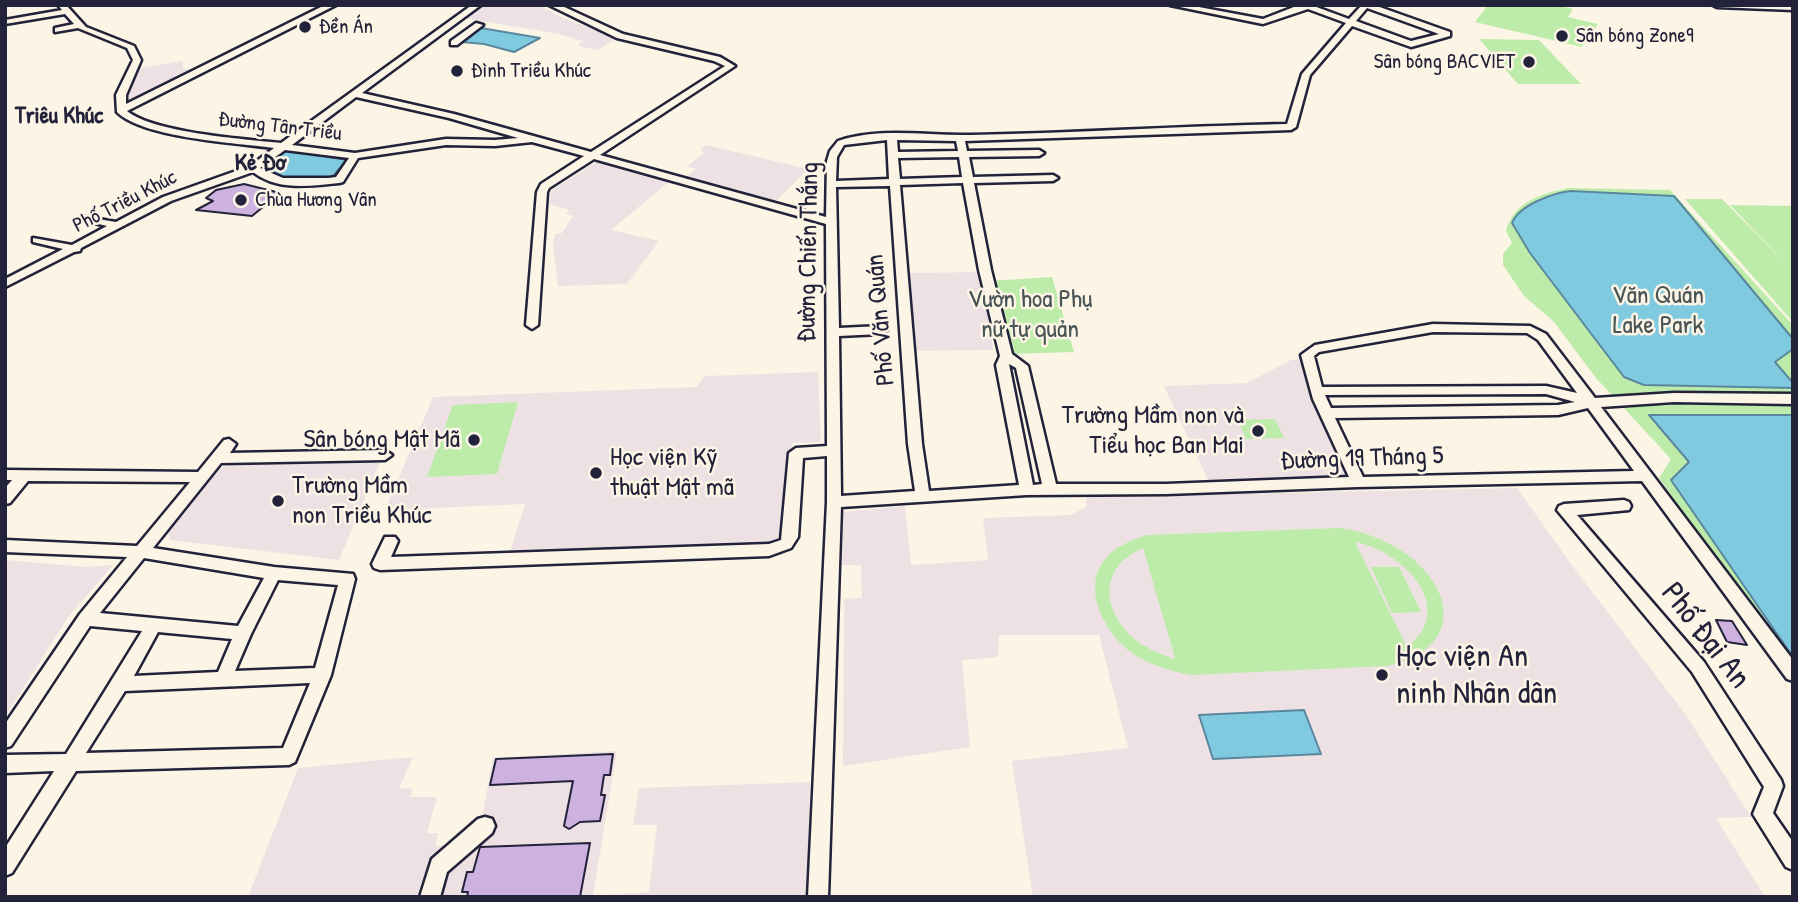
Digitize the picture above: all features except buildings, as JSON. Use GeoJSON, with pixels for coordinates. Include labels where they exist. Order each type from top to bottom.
{"type":"FeatureCollection","features":[{"type":"Feature","properties":{"kind":"street"},"geometry":{"type":"LineString","coordinates":[[5,22],[65,8],[83,29],[130,46],[136,58],[121,95],[123,109],[332,5]]}},
{"type":"Feature","properties":{"kind":"street","name":"Phố Triều Khúc"},"geometry":{"type":"LineString","coordinates":[[5,284],[167,199],[254,168],[477,5]]}},
{"type":"Feature","properties":{"kind":"street"},"geometry":{"type":"LineString","coordinates":[[532,325],[542,192],[545,187],[589,156],[732,66],[717,59],[621,36],[553,5]]}},
{"type":"Feature","properties":{"kind":"street"},"geometry":{"type":"LineString","coordinates":[[1174,5],[1263,22],[1305,6],[1350,21],[1409,48],[1447,33],[1366,5],[1350,21]]}},
{"type":"Feature","properties":{"kind":"street"},"geometry":{"type":"LineString","coordinates":[[1208,12],[1228,5]]}},
{"type":"Feature","properties":{"kind":"street"},"geometry":{"type":"LineString","coordinates":[[1717,5],[1793,8]]}},
{"type":"Feature","properties":{"kind":"street"},"geometry":{"type":"LineString","coordinates":[[1780,7],[1793,15]]}},
{"type":"Feature","properties":{"kind":"street","name":"Đường Chiến Thắng"},"geometry":{"type":"LineString","coordinates":[[818,897],[834,502],[831,161],[842,143],[892,138],[960,138],[1175,128],[1291,127],[1306,74],[1350,21]]}},
{"type":"Feature","properties":{"kind":"street"},"geometry":{"type":"LineString","coordinates":[[58,30],[80,25]]}},
{"type":"Feature","properties":{"kind":"street"},"geometry":{"type":"LineString","coordinates":[[454,43],[479,25]]}},
{"type":"Feature","properties":{"kind":"street"},"geometry":{"type":"LineString","coordinates":[[353,94],[451,116],[531,139]]}},
{"type":"Feature","properties":{"kind":"street","name":"Đường Tân Triều"},"geometry":{"type":"LineString","coordinates":[[123,109],[124,115],[131,119],[160,129],[355,156],[446,142],[495,143],[531,139],[831,222]]}},
{"type":"Feature","properties":{"kind":"street","name":"Phố Văn Quán"},"geometry":{"type":"LineString","coordinates":[[892,138],[893,182],[915,444],[923,496]]}},
{"type":"Feature","properties":{"kind":"street"},"geometry":{"type":"LineString","coordinates":[[960,138],[966,180],[1006,356],[1002,365],[1027,490]]}},
{"type":"Feature","properties":{"kind":"street"},"geometry":{"type":"LineString","coordinates":[[892,155],[1039,153]]}},
{"type":"Feature","properties":{"kind":"street"},"geometry":{"type":"LineString","coordinates":[[254,168],[264,176],[302,183],[338,180],[355,156]]}},
{"type":"Feature","properties":{"kind":"street"},"geometry":{"type":"LineString","coordinates":[[831,184],[1053,178]]}},
{"type":"Feature","properties":{"kind":"street"},"geometry":{"type":"LineString","coordinates":[[90,219],[116,225]]}},
{"type":"Feature","properties":{"kind":"street"},"geometry":{"type":"LineString","coordinates":[[37,240],[76,248]]}},
{"type":"Feature","properties":{"kind":"street"},"geometry":{"type":"LineString","coordinates":[[1358,482],[1317,391],[1307,364],[1307,355],[1315,349],[1433,328],[1530,330],[1542,337],[1591,401],[1793,674]]}},
{"type":"Feature","properties":{"kind":"street"},"geometry":{"type":"LineString","coordinates":[[834,332],[881,330]]}},
{"type":"Feature","properties":{"kind":"street"},"geometry":{"type":"LineString","coordinates":[[1006,356],[1021,366],[1049,489]]}},
{"type":"Feature","properties":{"kind":"street"},"geometry":{"type":"LineString","coordinates":[[1432,390],[1444,411]]}},
{"type":"Feature","properties":{"kind":"street"},"geometry":{"type":"LineString","coordinates":[[1317,391],[1546,390],[1591,401]]}},
{"type":"Feature","properties":{"kind":"street"},"geometry":{"type":"LineString","coordinates":[[1328,413],[1558,410],[1591,401],[1793,399]]}},
{"type":"Feature","properties":{"kind":"street"},"geometry":{"type":"LineString","coordinates":[[5,740],[86,620],[229,444]]}},
{"type":"Feature","properties":{"kind":"street"},"geometry":{"type":"LineString","coordinates":[[390,541],[380,564],[769,550],[786,544],[790,537],[796,453],[833,451]]}},
{"type":"Feature","properties":{"kind":"street"},"geometry":{"type":"LineString","coordinates":[[218,458],[385,454]]}},
{"type":"Feature","properties":{"kind":"street"},"geometry":{"type":"LineString","coordinates":[[5,475],[200,477]]}},
{"type":"Feature","properties":{"kind":"street"},"geometry":{"type":"LineString","coordinates":[[5,499],[24,475]]}},
{"type":"Feature","properties":{"kind":"street","name":"Đường 19 Tháng 5"},"geometry":{"type":"LineString","coordinates":[[834,502],[1049,489],[1160,489],[1646,476]]}},
{"type":"Feature","properties":{"kind":"street","name":"Phố Đại An"},"geometry":{"type":"LineString","coordinates":[[1624,506],[1564,510],[1698,667],[1774,786],[1763,814],[1793,860]]}},
{"type":"Feature","properties":{"kind":"street"},"geometry":{"type":"LineString","coordinates":[[5,546],[142,552],[274,573],[347,579],[322,675],[289,756],[5,764]]}},
{"type":"Feature","properties":{"kind":"street"},"geometry":{"type":"LineString","coordinates":[[223,680],[243,633],[274,573]]}},
{"type":"Feature","properties":{"kind":"street"},"geometry":{"type":"LineString","coordinates":[[86,620],[243,633]]}},
{"type":"Feature","properties":{"kind":"street"},"geometry":{"type":"LineString","coordinates":[[5,866],[120,684],[154,625]]}},
{"type":"Feature","properties":{"kind":"street"},"geometry":{"type":"LineString","coordinates":[[120,684],[322,675]]}},
{"type":"Feature","properties":{"kind":"street"},"geometry":{"type":"LineString","coordinates":[[430,897],[439,866],[485,827]]}},
{"type":"Feature","properties":{"kind":"shaded area"},"geometry":{"type":"Polygon","coordinates":[[[482,5],[538,5],[565,19],[617,38],[598,50],[582,47],[578,45],[583,41],[559,34],[463,18],[482,5]]]}},
{"type":"Feature","properties":{"kind":"shaded area"},"geometry":{"type":"Polygon","coordinates":[[[183,61],[183,69],[195,69],[130,103],[128,96],[140,68],[183,61]]]}},
{"type":"Feature","properties":{"kind":"shaded area"},"geometry":{"type":"Polygon","coordinates":[[[706,145],[808,169],[776,201],[685,178],[696,169],[687,166],[704,153],[701,149],[706,145]]]}},
{"type":"Feature","properties":{"kind":"shaded area"},"geometry":{"type":"Polygon","coordinates":[[[596,162],[669,182],[611,230],[659,241],[627,284],[558,286],[553,242],[555,234],[562,233],[573,216],[566,214],[569,210],[549,204],[551,191],[596,162]]]}},
{"type":"Feature","properties":{"kind":"shaded area"},"geometry":{"type":"Polygon","coordinates":[[[982,272],[993,350],[914,351],[909,273],[982,272]]]}},
{"type":"Feature","properties":{"kind":"shaded area","name":"Trường Mầm non và Tiểu học Ban Mai"},"geometry":{"type":"Polygon","coordinates":[[[1299,359],[1350,476],[1208,480],[1164,386],[1247,383],[1291,360],[1299,359]]]}},
{"type":"Feature","properties":{"kind":"shaded area","name":"Học viện Kỹ thuật Mật mã"},"geometry":{"type":"Polygon","coordinates":[[[818,372],[821,442],[792,443],[787,538],[782,544],[509,555],[525,504],[385,510],[433,397],[696,387],[705,376],[818,372]]]}},
{"type":"Feature","properties":{"kind":"shaded area","name":"Trường Mầm non Triều Khúc"},"geometry":{"type":"Polygon","coordinates":[[[373,458],[379,464],[339,560],[170,540],[168,531],[216,470],[236,463],[373,458]]]}},
{"type":"Feature","properties":{"kind":"shaded area","name":"Học viện An ninh Nhân dân"},"geometry":{"type":"Polygon","coordinates":[[[1517,488],[1686,715],[1751,817],[1716,818],[1765,897],[1033,897],[1012,761],[1128,748],[1099,635],[999,635],[998,657],[962,660],[970,747],[843,766],[844,599],[862,598],[861,565],[842,565],[843,512],[905,506],[911,565],[988,560],[983,518],[1071,515],[1086,507],[1087,497],[1517,488]]]}},
{"type":"Feature","properties":{"kind":"shaded area"},"geometry":{"type":"Polygon","coordinates":[[[5,560],[86,567],[113,565],[69,616],[5,717],[5,560]]]}},
{"type":"Feature","properties":{"kind":"shaded area"},"geometry":{"type":"Polygon","coordinates":[[[617,751],[593,896],[649,892],[657,825],[633,825],[639,788],[810,782],[807,897],[248,897],[298,768],[413,757],[399,788],[413,789],[410,797],[437,797],[427,833],[438,833],[435,846],[465,845],[480,829],[493,758],[617,751]]]}},
{"type":"Feature","properties":{"kind":"green space","name":"Sân bóng Zone9"},"geometry":{"type":"Polygon","coordinates":[[[1488,5],[1555,5],[1573,9],[1568,17],[1598,24],[1582,47],[1475,22],[1488,5]]]}},
{"type":"Feature","properties":{"kind":"green space","name":"Sân bóng BACVIET"},"geometry":{"type":"Polygon","coordinates":[[[1479,39],[1539,40],[1581,84],[1518,84],[1479,39]]]}},
{"type":"Feature","properties":{"kind":"green space","name":"Văn Quán Lake Park"},"geometry":{"type":"Polygon","coordinates":[[[1569,188],[1670,190],[1793,325],[1793,670],[1659,478],[1671,459],[1596,378],[1554,322],[1524,296],[1503,265],[1503,254],[1512,243],[1506,231],[1515,213],[1530,200],[1569,188]]]}},
{"type":"Feature","properties":{"kind":"green space"},"geometry":{"type":"Polygon","coordinates":[[[1685,199],[1722,199],[1790,268],[1730,205],[1793,206],[1793,322],[1685,199]]]}},
{"type":"Feature","properties":{"kind":"green space","name":"Vườn hoa Phụ nữ tự quản"},"geometry":{"type":"Polygon","coordinates":[[[1052,277],[1074,352],[1008,354],[989,281],[1052,277]]]}},
{"type":"Feature","properties":{"kind":"green space","name":"Sân bóng Mật Mã"},"geometry":{"type":"Polygon","coordinates":[[[518,402],[497,474],[427,477],[453,405],[518,402]]]}},
{"type":"Feature","properties":{"kind":"green space"},"geometry":{"type":"Polygon","coordinates":[[[1275,419],[1284,438],[1246,439],[1238,420],[1275,419]]]}},
{"type":"Feature","properties":{"kind":"green space"},"geometry":{"type":"Polygon","coordinates":[[[1341,528],[1361,532],[1398,549],[1415,561],[1430,578],[1440,594],[1444,610],[1442,625],[1436,639],[1424,650],[1408,660],[1387,666],[1191,675],[1169,670],[1142,659],[1125,647],[1106,625],[1096,598],[1098,570],[1106,558],[1119,547],[1147,535],[1341,528]],[[1355,542],[1407,647],[1422,631],[1428,615],[1426,598],[1418,582],[1390,556],[1355,542]],[[1143,548],[1129,555],[1119,565],[1113,575],[1110,599],[1114,612],[1131,636],[1146,647],[1174,659],[1175,658],[1143,548]]]}},
{"type":"Feature","properties":{"kind":"green space"},"geometry":{"type":"Polygon","coordinates":[[[1371,567],[1399,567],[1421,612],[1392,613],[1371,567]]]}},
{"type":"Feature","properties":{"kind":"water"},"geometry":{"type":"Polygon","coordinates":[[[481,28],[540,38],[514,52],[484,44],[462,42],[481,28]]]}},
{"type":"Feature","properties":{"kind":"water"},"geometry":{"type":"Polygon","coordinates":[[[281,149],[347,160],[332,177],[288,178],[256,172],[281,149]]]}},
{"type":"Feature","properties":{"kind":"water"},"geometry":{"type":"Polygon","coordinates":[[[1571,191],[1674,196],[1793,339],[1793,349],[1775,362],[1793,383],[1793,388],[1644,385],[1624,377],[1530,253],[1512,223],[1529,205],[1555,194],[1571,191]]]}},
{"type":"Feature","properties":{"kind":"water"},"geometry":{"type":"Polygon","coordinates":[[[1649,415],[1793,415],[1793,657],[1671,480],[1689,462],[1649,415]]]}},
{"type":"Feature","properties":{"kind":"water"},"geometry":{"type":"Polygon","coordinates":[[[1304,710],[1321,754],[1213,759],[1199,715],[1304,710]]]}},
{"type":"Feature","properties":{"kind":"place","name":"Đền Án"},"geometry":{"type":"Point","coordinates":[305,27]}},
{"type":"Feature","properties":{"kind":"place","name":"Sân bóng Zone9"},"geometry":{"type":"Point","coordinates":[1562,36]}},
{"type":"Feature","properties":{"kind":"place","name":"Sân bóng BACVIET"},"geometry":{"type":"Point","coordinates":[1529,62]}},
{"type":"Feature","properties":{"kind":"place","name":"Đình Triều Khúc"},"geometry":{"type":"Point","coordinates":[457,71]}},
{"type":"Feature","properties":{"kind":"place","name":"Chùa Hương Vân"},"geometry":{"type":"Point","coordinates":[241,200]}},
{"type":"Feature","properties":{"kind":"place","name":"Trường Mầm non và Tiểu học Ban Mai"},"geometry":{"type":"Point","coordinates":[1258,431]}},
{"type":"Feature","properties":{"kind":"place","name":"Sân bóng Mật Mã"},"geometry":{"type":"Point","coordinates":[474,440]}},
{"type":"Feature","properties":{"kind":"place","name":"Học viện Kỹ thuật Mật mã"},"geometry":{"type":"Point","coordinates":[596,473]}},
{"type":"Feature","properties":{"kind":"place","name":"Trường Mầm non Triều Khúc"},"geometry":{"type":"Point","coordinates":[278,501]}},
{"type":"Feature","properties":{"kind":"place","name":"Học viện An ninh Nhân dân"},"geometry":{"type":"Point","coordinates":[1382,675]}},
{"type":"Feature","properties":{"kind":"district","name":"Triêu Khúc"},"geometry":{"type":"Point","coordinates":[59,117]}},
{"type":"Feature","properties":{"kind":"district","name":"Kẻ Đơ"},"geometry":{"type":"Point","coordinates":[260,164]}}]}
